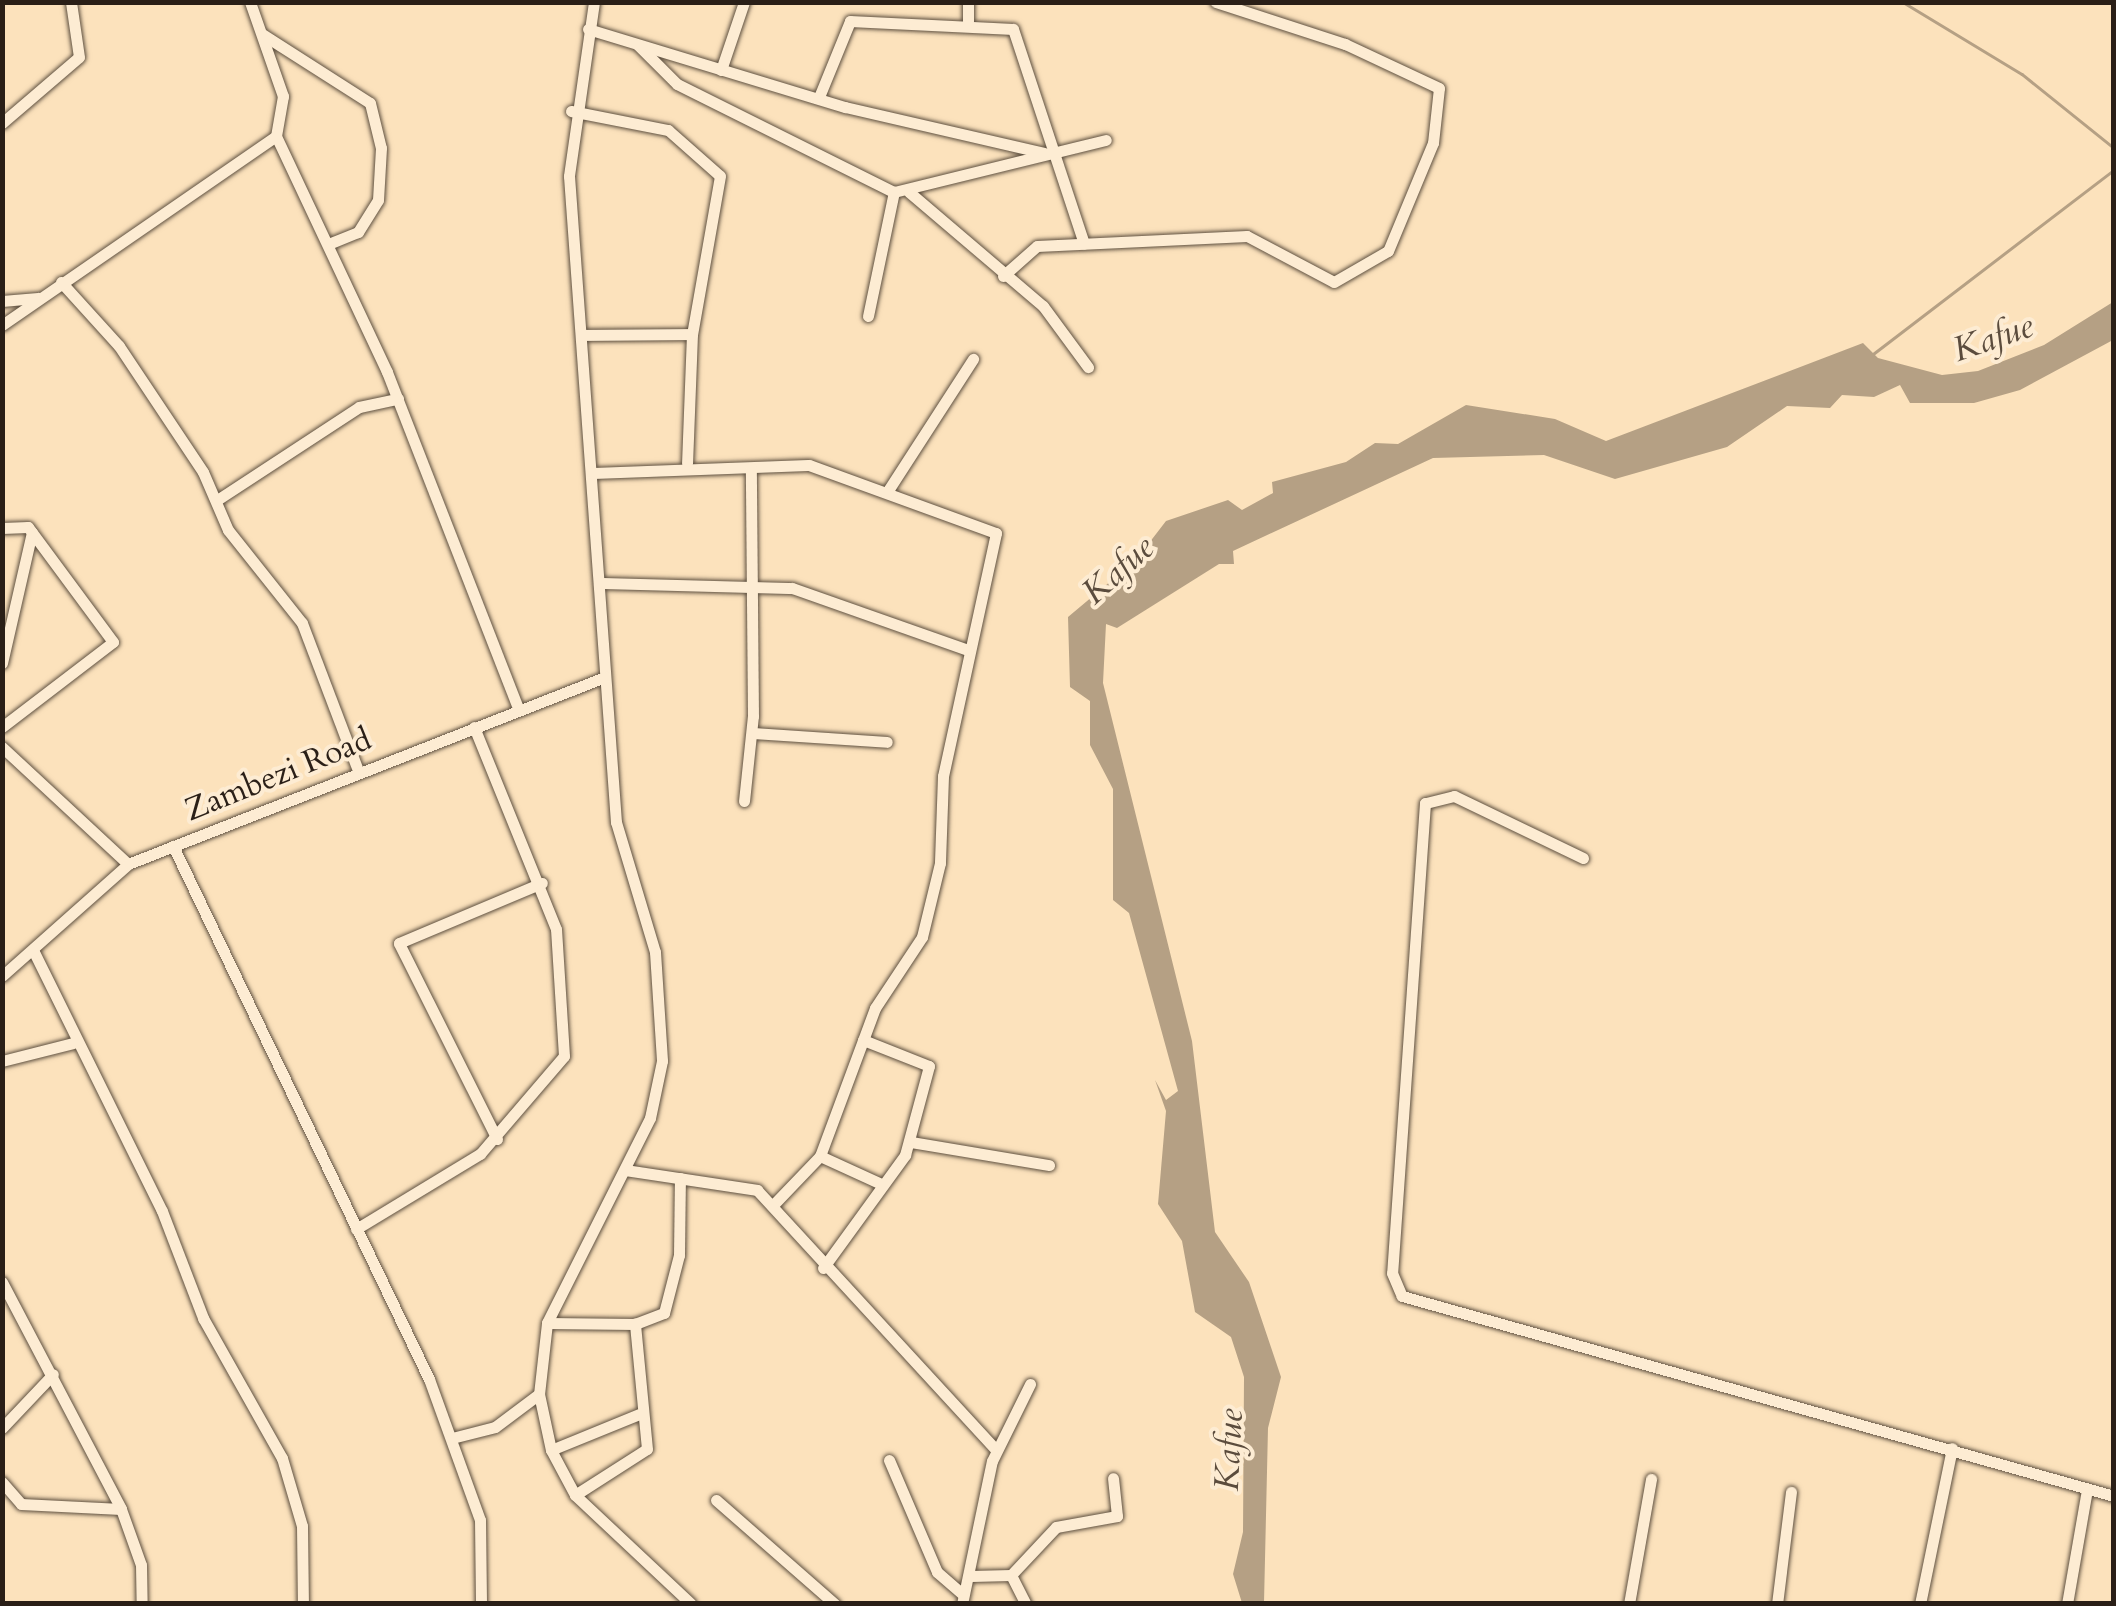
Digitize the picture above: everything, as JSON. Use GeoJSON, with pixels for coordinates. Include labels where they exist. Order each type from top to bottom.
{"type":"FeatureCollection","features":[{"type":"Feature","properties":{"kind":"street"},"geometry":{"type":"LineString","coordinates":[[2,123],[79,57],[71,2]]}},
{"type":"Feature","properties":{"kind":"street"},"geometry":{"type":"LineString","coordinates":[[250,2],[283,96],[276,136],[398,399],[518,710]]}},
{"type":"Feature","properties":{"kind":"street"},"geometry":{"type":"LineString","coordinates":[[594,2],[572,111],[582,335],[605,677],[618,835],[652,936],[662,1010],[656,1101],[548,1323],[539,1394],[552,1450],[575,1494],[690,1604]]}},
{"type":"Feature","properties":{"kind":"street"},"geometry":{"type":"LineString","coordinates":[[720,70],[744,2]]}},
{"type":"Feature","properties":{"kind":"street"},"geometry":{"type":"LineString","coordinates":[[968,2],[968,21]]}},
{"type":"Feature","properties":{"kind":"street"},"geometry":{"type":"LineString","coordinates":[[1003,276],[1032,248],[1247,236],[1334,282],[1364,271],[1394,241],[1432,143],[1440,88],[1345,44],[1216,2]]}},
{"type":"Feature","properties":{"kind":"street"},"geometry":{"type":"LineString","coordinates":[[819,97],[850,21],[968,21],[1018,34],[1046,153],[1084,244]]}},
{"type":"Feature","properties":{"kind":"street"},"geometry":{"type":"LineString","coordinates":[[588,29],[819,97],[1046,153]]}},
{"type":"Feature","properties":{"kind":"street"},"geometry":{"type":"LineString","coordinates":[[262,34],[370,103],[381,148],[378,200],[358,232],[329,244]]}},
{"type":"Feature","properties":{"kind":"street"},"geometry":{"type":"LineString","coordinates":[[638,46],[677,84],[894,192],[909,192],[1106,140]]}},
{"type":"Feature","properties":{"kind":"street"},"geometry":{"type":"LineString","coordinates":[[572,111],[659,127],[718,170],[692,334],[687,463]]}},
{"type":"Feature","properties":{"kind":"street"},"geometry":{"type":"LineString","coordinates":[[2,325],[276,136]]}},
{"type":"Feature","properties":{"kind":"street"},"geometry":{"type":"LineString","coordinates":[[868,316],[894,192]]}},
{"type":"Feature","properties":{"kind":"street"},"geometry":{"type":"LineString","coordinates":[[909,192],[1003,276],[1043,306],[1088,367]]}},
{"type":"Feature","properties":{"kind":"street"},"geometry":{"type":"LineString","coordinates":[[61,282],[119,346],[217,500],[228,530],[309,635],[359,773]]}},
{"type":"Feature","properties":{"kind":"street"},"geometry":{"type":"LineString","coordinates":[[2,302],[39,298]]}},
{"type":"Feature","properties":{"kind":"street"},"geometry":{"type":"LineString","coordinates":[[582,335],[692,334]]}},
{"type":"Feature","properties":{"kind":"street"},"geometry":{"type":"LineString","coordinates":[[889,489],[974,359]]}},
{"type":"Feature","properties":{"kind":"street"},"geometry":{"type":"LineString","coordinates":[[217,500],[359,407],[398,399]]}},
{"type":"Feature","properties":{"kind":"street"},"geometry":{"type":"LineString","coordinates":[[592,473],[687,463],[751,468],[809,465],[889,489],[995,529],[968,650],[933,899],[922,938],[863,1040],[820,1156],[772,1205]]}},
{"type":"Feature","properties":{"kind":"street"},"geometry":{"type":"LineString","coordinates":[[744,801],[753,734],[746,588],[751,468]]}},
{"type":"Feature","properties":{"kind":"street"},"geometry":{"type":"LineString","coordinates":[[2,528],[21,523],[32,532],[112,642],[2,727]]}},
{"type":"Feature","properties":{"kind":"street"},"geometry":{"type":"LineString","coordinates":[[2,662],[32,532]]}},
{"type":"Feature","properties":{"kind":"street"},"geometry":{"type":"LineString","coordinates":[[599,583],[802,590],[968,650]]}},
{"type":"Feature","properties":{"kind":"street","name":"Zambezi Road"},"geometry":{"type":"LineString","coordinates":[[2,976],[128,864],[605,677]]}},
{"type":"Feature","properties":{"kind":"street"},"geometry":{"type":"LineString","coordinates":[[356,1229],[497,1139],[564,1056],[563,967],[542,884],[474,727]]}},
{"type":"Feature","properties":{"kind":"street"},"geometry":{"type":"LineString","coordinates":[[753,734],[887,742]]}},
{"type":"Feature","properties":{"kind":"street"},"geometry":{"type":"LineString","coordinates":[[3,748],[128,864]]}},
{"type":"Feature","properties":{"kind":"street"},"geometry":{"type":"LineString","coordinates":[[1584,858],[1454,796],[1424,802],[1396,1288],[1416,1304],[1598,1346],[2114,1496]]}},
{"type":"Feature","properties":{"kind":"street"},"geometry":{"type":"LineString","coordinates":[[173,846],[452,1438],[480,1520],[481,1604]]}},
{"type":"Feature","properties":{"kind":"street"},"geometry":{"type":"LineString","coordinates":[[497,1139],[399,943],[542,884]]}},
{"type":"Feature","properties":{"kind":"street"},"geometry":{"type":"LineString","coordinates":[[34,950],[73,1043],[282,1458],[302,1526],[303,1604]]}},
{"type":"Feature","properties":{"kind":"street"},"geometry":{"type":"LineString","coordinates":[[823,1268],[879,1182],[911,1142],[928,1062],[863,1040]]}},
{"type":"Feature","properties":{"kind":"street"},"geometry":{"type":"LineString","coordinates":[[2,1061],[73,1043]]}},
{"type":"Feature","properties":{"kind":"street"},"geometry":{"type":"LineString","coordinates":[[911,1142],[1048,1165]]}},
{"type":"Feature","properties":{"kind":"street"},"geometry":{"type":"LineString","coordinates":[[820,1156],[879,1182]]}},
{"type":"Feature","properties":{"kind":"street"},"geometry":{"type":"LineString","coordinates":[[625,1170],[742,1184],[772,1205],[823,1268],[996,1450]]}},
{"type":"Feature","properties":{"kind":"street"},"geometry":{"type":"LineString","coordinates":[[548,1323],[635,1324],[666,1308],[679,1256],[680,1178]]}},
{"type":"Feature","properties":{"kind":"street"},"geometry":{"type":"LineString","coordinates":[[2,1282],[121,1508],[141,1565],[142,1604]]}},
{"type":"Feature","properties":{"kind":"street"},"geometry":{"type":"LineString","coordinates":[[575,1494],[646,1450],[635,1324]]}},
{"type":"Feature","properties":{"kind":"street"},"geometry":{"type":"LineString","coordinates":[[2,1428],[53,1374]]}},
{"type":"Feature","properties":{"kind":"street"},"geometry":{"type":"LineString","coordinates":[[889,1460],[937,1572],[962,1599],[996,1450],[1030,1384]]}},
{"type":"Feature","properties":{"kind":"street"},"geometry":{"type":"LineString","coordinates":[[452,1438],[495,1427],[539,1394]]}},
{"type":"Feature","properties":{"kind":"street"},"geometry":{"type":"LineString","coordinates":[[552,1450],[640,1414]]}},
{"type":"Feature","properties":{"kind":"street"},"geometry":{"type":"LineString","coordinates":[[1920,1604],[1952,1448]]}},
{"type":"Feature","properties":{"kind":"street"},"geometry":{"type":"LineString","coordinates":[[970,1576],[1011,1575],[1056,1527],[1117,1516],[1112,1478]]}},
{"type":"Feature","properties":{"kind":"street"},"geometry":{"type":"LineString","coordinates":[[1630,1604],[1651,1479]]}},
{"type":"Feature","properties":{"kind":"street"},"geometry":{"type":"LineString","coordinates":[[2,1482],[21,1504],[121,1508]]}},
{"type":"Feature","properties":{"kind":"street"},"geometry":{"type":"LineString","coordinates":[[2067,1604],[2087,1489]]}},
{"type":"Feature","properties":{"kind":"street"},"geometry":{"type":"LineString","coordinates":[[1777,1604],[1791,1492]]}},
{"type":"Feature","properties":{"kind":"street"},"geometry":{"type":"LineString","coordinates":[[716,1500],[836,1604]]}},
{"type":"Feature","properties":{"kind":"street"},"geometry":{"type":"LineString","coordinates":[[1011,1575],[1026,1604]]}},
{"type":"Feature","properties":{"kind":"shaded area"},"geometry":{"type":"Polygon","coordinates":[[[2113,302],[2113,340],[2020,390],[1974,403],[1910,403],[1900,385],[1874,397],[1842,395],[1830,408],[1787,406],[1727,447],[1615,479],[1544,455],[1433,458],[1233,551],[1234,564],[1219,564],[1117,628],[1106,624],[1103,683],[1192,1041],[1215,1232],[1249,1282],[1281,1377],[1268,1428],[1264,1603],[1242,1603],[1233,1574],[1243,1532],[1244,1377],[1231,1337],[1195,1312],[1182,1241],[1158,1204],[1166,1111],[1155,1080],[1166,1100],[1178,1091],[1129,913],[1113,900],[1113,789],[1090,745],[1090,701],[1070,687],[1068,617],[1136,560],[1166,521],[1228,500],[1242,510],[1273,493],[1272,482],[1346,462],[1375,443],[1398,444],[1466,405],[1555,419],[1606,441],[1863,343],[1878,358],[1942,375],[1978,371],[2044,345],[2113,302]]]}},
{"type":"Feature","properties":{"kind":"waterway"},"geometry":{"type":"LineString","coordinates":[[1903,2],[2022,74],[2114,148]]}},
{"type":"Feature","properties":{"kind":"waterway"},"geometry":{"type":"LineString","coordinates":[[1873,354],[2114,170]]}},
{"type":"Feature","properties":{"kind":"water label","name":"Kafue"},"geometry":{"type":"Point","coordinates":[1993,338]}},
{"type":"Feature","properties":{"kind":"water label","name":"Kafue"},"geometry":{"type":"Point","coordinates":[1118,570]}},
{"type":"Feature","properties":{"kind":"water label","name":"Kafue"},"geometry":{"type":"Point","coordinates":[1229,1450]}}]}
